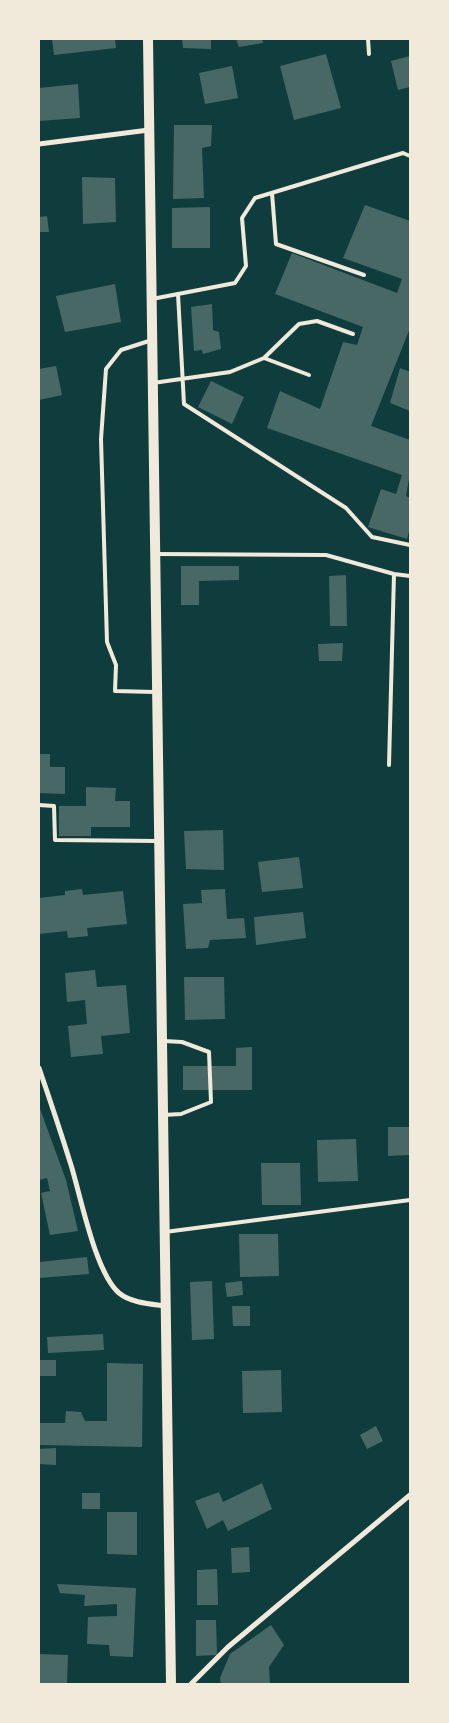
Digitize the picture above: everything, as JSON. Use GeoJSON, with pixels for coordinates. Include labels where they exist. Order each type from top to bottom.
{"type":"FeatureCollection","features":[{"type":"Feature","properties":{"kind":"main road"},"geometry":{"type":"LineString","coordinates":[[148,39],[171,1684]]}},
{"type":"Feature","properties":{"kind":"street"},"geometry":{"type":"LineString","coordinates":[[39,144],[149,130]]}},
{"type":"Feature","properties":{"kind":"street"},"geometry":{"type":"LineString","coordinates":[[39,1068],[71,1164],[93,1242],[105,1273],[120,1294],[145,1303],[166,1306]]}},
{"type":"Feature","properties":{"kind":"street"},"geometry":{"type":"LineString","coordinates":[[191,1684],[228,1647],[410,1495]]}},
{"type":"Feature","properties":{"kind":"lane"},"geometry":{"type":"LineString","coordinates":[[368,39],[369,54]]}},
{"type":"Feature","properties":{"kind":"lane"},"geometry":{"type":"LineString","coordinates":[[152,299],[235,283],[246,266],[242,218],[255,198],[404,153],[410,156]]}},
{"type":"Feature","properties":{"kind":"lane"},"geometry":{"type":"LineString","coordinates":[[272,193],[276,244],[364,275]]}},
{"type":"Feature","properties":{"kind":"lane"},"geometry":{"type":"LineString","coordinates":[[178,294],[184,404],[346,508],[372,537],[410,545]]}},
{"type":"Feature","properties":{"kind":"lane"},"geometry":{"type":"LineString","coordinates":[[153,383],[230,372],[264,358],[299,324],[317,321],[353,334]]}},
{"type":"Feature","properties":{"kind":"lane"},"geometry":{"type":"LineString","coordinates":[[152,340],[120,350],[106,369],[101,439],[107,642],[116,665],[115,691],[157,692]]}},
{"type":"Feature","properties":{"kind":"lane"},"geometry":{"type":"LineString","coordinates":[[264,358],[309,375]]}},
{"type":"Feature","properties":{"kind":"lane"},"geometry":{"type":"LineString","coordinates":[[155,554],[326,555],[394,574],[410,576]]}},
{"type":"Feature","properties":{"kind":"lane"},"geometry":{"type":"LineString","coordinates":[[388,765],[394,574]]}},
{"type":"Feature","properties":{"kind":"lane"},"geometry":{"type":"LineString","coordinates":[[39,805],[54,806],[55,840],[159,841]]}},
{"type":"Feature","properties":{"kind":"lane"},"geometry":{"type":"LineString","coordinates":[[162,1041],[182,1042],[210,1052],[211,1102],[181,1114],[163,1116]]}},
{"type":"Feature","properties":{"kind":"lane"},"geometry":{"type":"LineString","coordinates":[[165,1232],[410,1200]]}},
{"type":"Feature","properties":{"kind":"building"},"geometry":{"type":"Polygon","coordinates":[[[52,39],[115,39],[116,48],[54,55],[52,39]]]}},
{"type":"Feature","properties":{"kind":"building"},"geometry":{"type":"Polygon","coordinates":[[[182,39],[211,39],[211,49],[183,48],[182,39]]]}},
{"type":"Feature","properties":{"kind":"building"},"geometry":{"type":"Polygon","coordinates":[[[236,39],[262,39],[263,43],[239,47],[236,39]]]}},
{"type":"Feature","properties":{"kind":"building"},"geometry":{"type":"Polygon","coordinates":[[[326,54],[341,108],[294,120],[280,66],[326,54]]]}},
{"type":"Feature","properties":{"kind":"building"},"geometry":{"type":"Polygon","coordinates":[[[410,56],[410,87],[398,90],[391,61],[410,56]]]}},
{"type":"Feature","properties":{"kind":"building"},"geometry":{"type":"Polygon","coordinates":[[[232,66],[238,98],[205,104],[199,73],[232,66]]]}},
{"type":"Feature","properties":{"kind":"building"},"geometry":{"type":"Polygon","coordinates":[[[78,84],[80,118],[39,121],[39,88],[78,84]]]}},
{"type":"Feature","properties":{"kind":"building"},"geometry":{"type":"Polygon","coordinates":[[[174,125],[212,125],[211,146],[202,148],[204,198],[173,199],[174,125]]]}},
{"type":"Feature","properties":{"kind":"building"},"geometry":{"type":"Polygon","coordinates":[[[82,177],[115,178],[116,222],[83,224],[82,177]]]}},
{"type":"Feature","properties":{"kind":"building"},"geometry":{"type":"Polygon","coordinates":[[[365,205],[410,221],[410,328],[371,426],[410,440],[410,479],[406,496],[410,498],[410,527],[407,539],[368,527],[381,489],[396,494],[402,475],[267,428],[280,391],[320,409],[343,342],[357,345],[363,327],[275,294],[292,253],[397,293],[402,279],[343,258],[365,205]]]}},
{"type":"Feature","properties":{"kind":"building"},"geometry":{"type":"Polygon","coordinates":[[[210,207],[210,248],[172,248],[172,208],[210,207]]]}},
{"type":"Feature","properties":{"kind":"building"},"geometry":{"type":"Polygon","coordinates":[[[47,216],[49,232],[39,232],[39,217],[47,216]]]}},
{"type":"Feature","properties":{"kind":"building"},"geometry":{"type":"Polygon","coordinates":[[[115,284],[121,322],[65,332],[56,296],[115,284]]]}},
{"type":"Feature","properties":{"kind":"building"},"geometry":{"type":"Polygon","coordinates":[[[212,304],[213,330],[219,332],[221,349],[203,354],[202,350],[194,351],[191,307],[212,304]]]}},
{"type":"Feature","properties":{"kind":"building"},"geometry":{"type":"Polygon","coordinates":[[[56,366],[62,395],[39,400],[39,369],[56,366]]]}},
{"type":"Feature","properties":{"kind":"building"},"geometry":{"type":"Polygon","coordinates":[[[400,368],[410,372],[410,411],[390,403],[400,368]]]}},
{"type":"Feature","properties":{"kind":"building"},"geometry":{"type":"Polygon","coordinates":[[[211,381],[244,397],[232,424],[198,407],[211,381]]]}},
{"type":"Feature","properties":{"kind":"building"},"geometry":{"type":"Polygon","coordinates":[[[181,566],[239,566],[239,580],[199,581],[199,605],[181,605],[181,566]]]}},
{"type":"Feature","properties":{"kind":"building"},"geometry":{"type":"Polygon","coordinates":[[[346,575],[347,626],[330,626],[329,576],[346,575]]]}},
{"type":"Feature","properties":{"kind":"building"},"geometry":{"type":"Polygon","coordinates":[[[343,643],[342,661],[319,661],[318,644],[343,643]]]}},
{"type":"Feature","properties":{"kind":"building"},"geometry":{"type":"Polygon","coordinates":[[[39,754],[50,754],[50,767],[65,767],[65,794],[39,793],[39,754]]]}},
{"type":"Feature","properties":{"kind":"building"},"geometry":{"type":"Polygon","coordinates":[[[86,787],[116,788],[115,801],[130,801],[130,827],[91,827],[91,836],[59,836],[59,806],[86,806],[86,787]]]}},
{"type":"Feature","properties":{"kind":"building"},"geometry":{"type":"Polygon","coordinates":[[[223,830],[224,870],[186,869],[184,831],[223,830]]]}},
{"type":"Feature","properties":{"kind":"building"},"geometry":{"type":"Polygon","coordinates":[[[299,857],[303,888],[262,892],[258,862],[299,857]]]}},
{"type":"Feature","properties":{"kind":"building"},"geometry":{"type":"Polygon","coordinates":[[[82,889],[83,895],[123,891],[127,924],[87,928],[88,936],[68,938],[67,931],[39,934],[39,898],[65,895],[65,891],[82,889]]]}},
{"type":"Feature","properties":{"kind":"building"},"geometry":{"type":"Polygon","coordinates":[[[225,889],[227,919],[244,918],[246,938],[210,940],[208,948],[186,949],[183,904],[202,903],[201,890],[225,889]]]}},
{"type":"Feature","properties":{"kind":"building"},"geometry":{"type":"Polygon","coordinates":[[[303,912],[306,938],[256,945],[254,917],[303,912]]]}},
{"type":"Feature","properties":{"kind":"building"},"geometry":{"type":"Polygon","coordinates":[[[95,970],[97,987],[126,985],[130,1033],[101,1036],[103,1054],[71,1057],[68,1026],[87,1024],[85,1000],[67,1002],[65,973],[95,970]]]}},
{"type":"Feature","properties":{"kind":"building"},"geometry":{"type":"Polygon","coordinates":[[[184,977],[224,977],[225,1019],[185,1020],[184,977]]]}},
{"type":"Feature","properties":{"kind":"building"},"geometry":{"type":"Polygon","coordinates":[[[252,1047],[252,1090],[183,1090],[183,1066],[236,1066],[236,1048],[252,1047]]]}},
{"type":"Feature","properties":{"kind":"building"},"geometry":{"type":"Polygon","coordinates":[[[39,1106],[66,1180],[78,1231],[50,1235],[41,1193],[50,1191],[47,1178],[39,1180],[39,1106]]]}},
{"type":"Feature","properties":{"kind":"building"},"geometry":{"type":"Polygon","coordinates":[[[388,1127],[410,1127],[410,1155],[388,1156],[388,1127]]]}},
{"type":"Feature","properties":{"kind":"building"},"geometry":{"type":"Polygon","coordinates":[[[356,1139],[358,1181],[318,1182],[317,1140],[356,1139]]]}},
{"type":"Feature","properties":{"kind":"building"},"geometry":{"type":"Polygon","coordinates":[[[261,1163],[300,1163],[301,1205],[262,1205],[261,1163]]]}},
{"type":"Feature","properties":{"kind":"building"},"geometry":{"type":"Polygon","coordinates":[[[239,1234],[278,1234],[279,1276],[240,1277],[239,1234]]]}},
{"type":"Feature","properties":{"kind":"building"},"geometry":{"type":"Polygon","coordinates":[[[87,1257],[89,1274],[39,1278],[39,1262],[87,1257]]]}},
{"type":"Feature","properties":{"kind":"building"},"geometry":{"type":"Polygon","coordinates":[[[212,1281],[214,1339],[192,1340],[190,1282],[212,1281]]]}},
{"type":"Feature","properties":{"kind":"building"},"geometry":{"type":"Polygon","coordinates":[[[242,1281],[243,1295],[227,1297],[225,1283],[242,1281]]]}},
{"type":"Feature","properties":{"kind":"building"},"geometry":{"type":"Polygon","coordinates":[[[232,1306],[250,1306],[250,1326],[233,1326],[232,1306]]]}},
{"type":"Feature","properties":{"kind":"building"},"geometry":{"type":"Polygon","coordinates":[[[103,1334],[104,1350],[48,1353],[47,1337],[103,1334]]]}},
{"type":"Feature","properties":{"kind":"building"},"geometry":{"type":"Polygon","coordinates":[[[39,1360],[56,1360],[56,1376],[39,1376],[39,1360]]]}},
{"type":"Feature","properties":{"kind":"building"},"geometry":{"type":"Polygon","coordinates":[[[107,1363],[143,1364],[142,1447],[39,1445],[39,1423],[65,1423],[66,1411],[81,1412],[85,1421],[107,1421],[107,1363]]]}},
{"type":"Feature","properties":{"kind":"building"},"geometry":{"type":"Polygon","coordinates":[[[281,1370],[282,1412],[243,1413],[242,1371],[281,1370]]]}},
{"type":"Feature","properties":{"kind":"building"},"geometry":{"type":"Polygon","coordinates":[[[376,1426],[383,1441],[367,1449],[360,1435],[376,1426]]]}},
{"type":"Feature","properties":{"kind":"building"},"geometry":{"type":"Polygon","coordinates":[[[56,1448],[56,1465],[39,1464],[39,1449],[56,1448]]]}},
{"type":"Feature","properties":{"kind":"building"},"geometry":{"type":"Polygon","coordinates":[[[262,1483],[272,1509],[228,1531],[223,1520],[207,1529],[195,1501],[219,1492],[223,1502],[262,1483]]]}},
{"type":"Feature","properties":{"kind":"building"},"geometry":{"type":"Polygon","coordinates":[[[82,1493],[100,1493],[100,1509],[82,1509],[82,1493]]]}},
{"type":"Feature","properties":{"kind":"building"},"geometry":{"type":"Polygon","coordinates":[[[107,1512],[137,1512],[137,1555],[107,1554],[107,1512]]]}},
{"type":"Feature","properties":{"kind":"building"},"geometry":{"type":"Polygon","coordinates":[[[249,1547],[250,1572],[232,1573],[231,1548],[249,1547]]]}},
{"type":"Feature","properties":{"kind":"building"},"geometry":{"type":"Polygon","coordinates":[[[217,1569],[218,1605],[197,1605],[197,1570],[217,1569]]]}},
{"type":"Feature","properties":{"kind":"building"},"geometry":{"type":"Polygon","coordinates":[[[57,1584],[136,1588],[133,1657],[110,1656],[109,1645],[87,1644],[88,1617],[117,1616],[117,1604],[84,1606],[85,1595],[60,1593],[57,1584]]]}},
{"type":"Feature","properties":{"kind":"building"},"geometry":{"type":"Polygon","coordinates":[[[196,1620],[216,1620],[217,1655],[196,1656],[196,1620]]]}},
{"type":"Feature","properties":{"kind":"building"},"geometry":{"type":"Polygon","coordinates":[[[271,1625],[284,1645],[269,1667],[270,1684],[221,1684],[220,1678],[230,1654],[271,1625]]]}},
{"type":"Feature","properties":{"kind":"building"},"geometry":{"type":"Polygon","coordinates":[[[39,1654],[68,1655],[67,1684],[39,1684],[39,1654]]]}}]}
